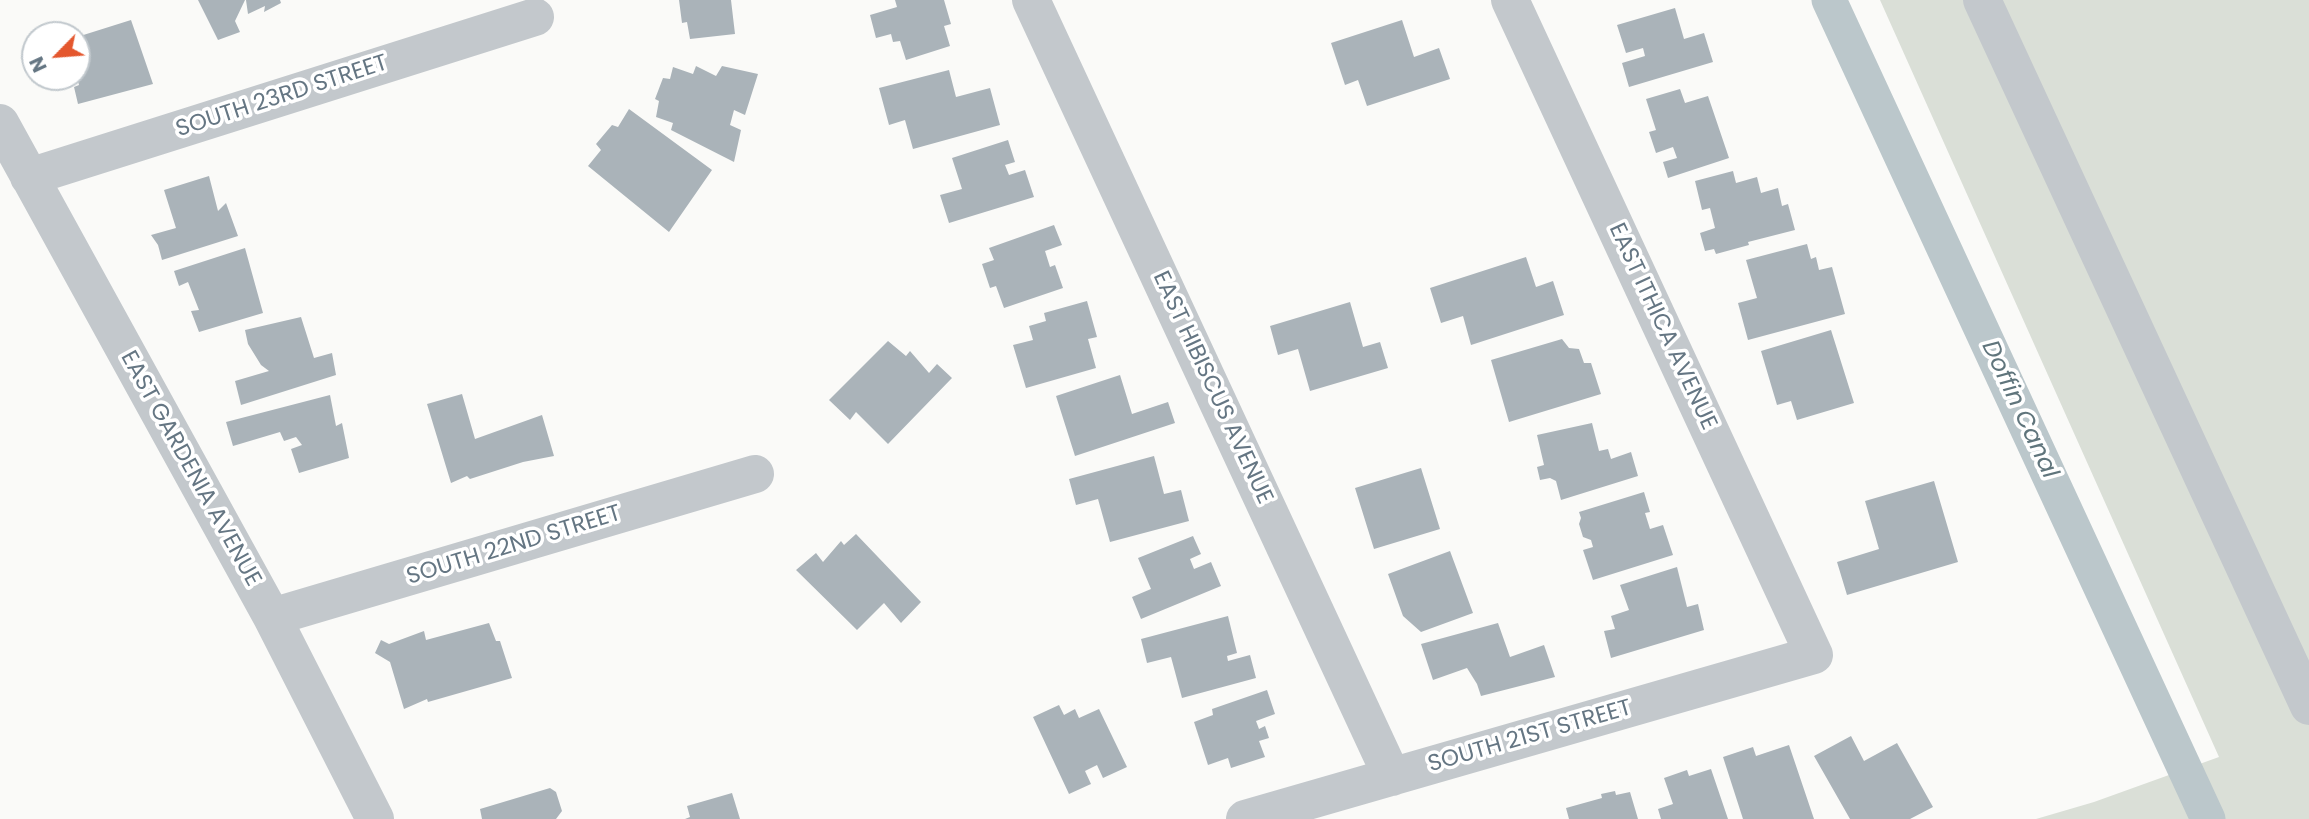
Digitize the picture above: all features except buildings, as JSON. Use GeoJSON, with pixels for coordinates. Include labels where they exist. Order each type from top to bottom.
{"type":"FeatureCollection","features":[{"type":"Feature","properties":{"kind":"street","name":"EAST HIBISCUS AVENUE"},"geometry":{"type":"LineString","coordinates":[[1031,0],[1392,776]]}},
{"type":"Feature","properties":{"kind":"street","name":"EAST ITHICA AVENUE"},"geometry":{"type":"LineString","coordinates":[[1510,0],[1814,655]]}},
{"type":"Feature","properties":{"kind":"street"},"geometry":{"type":"LineString","coordinates":[[1982,0],[2309,706]]}},
{"type":"Feature","properties":{"kind":"street","name":"SOUTH 23RD STREET"},"geometry":{"type":"LineString","coordinates":[[29,177],[536,17]]}},
{"type":"Feature","properties":{"kind":"street","name":"EAST GARDENIA AVENUE"},"geometry":{"type":"LineString","coordinates":[[0,122],[272,617],[375,819]]}},
{"type":"Feature","properties":{"kind":"street","name":"SOUTH 22ND STREET"},"geometry":{"type":"LineString","coordinates":[[272,617],[755,474]]}},
{"type":"Feature","properties":{"kind":"street","name":"SOUTH 21ST STREET"},"geometry":{"type":"LineString","coordinates":[[1245,819],[1814,655]]}},
{"type":"Feature","properties":{"kind":"shaded area"},"geometry":{"type":"Polygon","coordinates":[[[1880,0],[2309,0],[2309,819],[2036,819],[2094,802],[2219,757],[1880,0]]]}},
{"type":"Feature","properties":{"kind":"waterway","name":"Doffin Canal"},"geometry":{"type":"LineString","coordinates":[[1829,0],[2208,819]]}}]}
